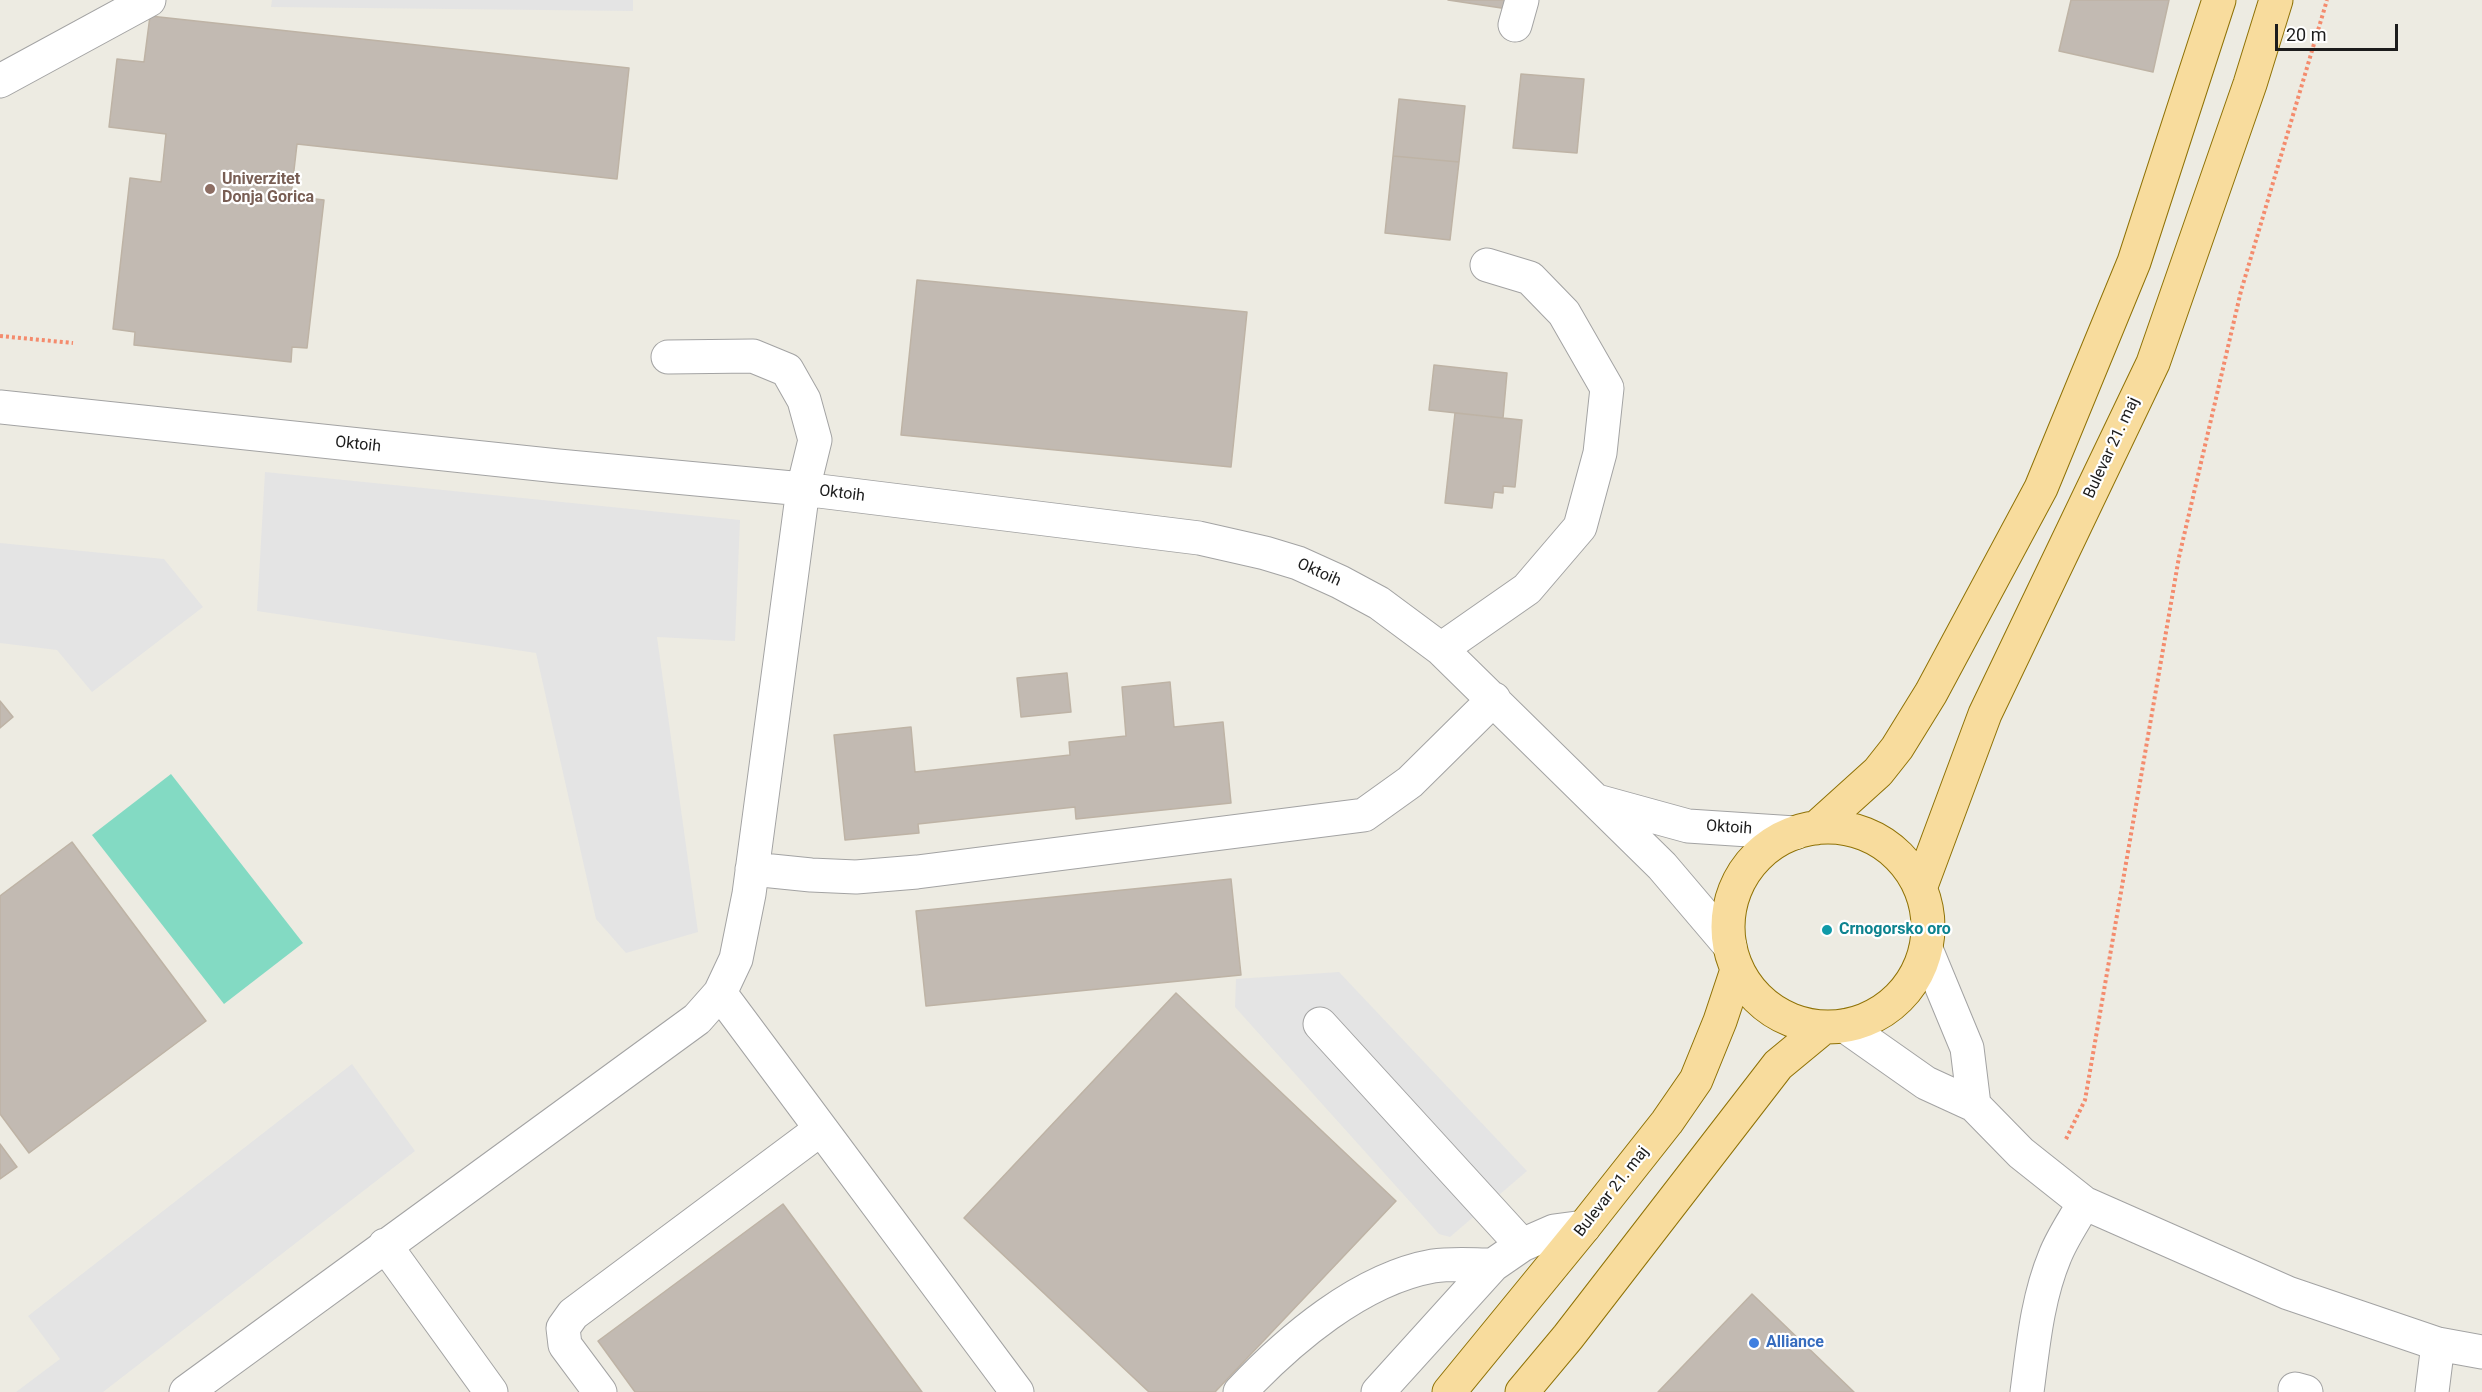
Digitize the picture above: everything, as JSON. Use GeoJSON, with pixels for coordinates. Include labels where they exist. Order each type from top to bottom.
{"type":"FeatureCollection","features":[{"type":"Feature","properties":{"kind":"main road"},"geometry":{"type":"LineString","coordinates":[[1806,830],[1848,829],[1878,840],[1903,860],[1921,886],[1928,917],[1926,949],[1915,978],[1894,1003],[1867,1020],[1834,1026],[1797,1023],[1773,1011],[1753,993],[1733,958],[1728,921],[1735,892],[1749,867],[1769,846],[1806,830],[1869,780],[1897,748],[1931,693],[2041,488],[2134,262],[2219,0]]}},
{"type":"Feature","properties":{"kind":"main road","name":"Bulevar 21. maj"},"geometry":{"type":"LineString","coordinates":[[1921,886],[1985,714],[2153,363],[2250,84],[2276,0]]}},
{"type":"Feature","properties":{"kind":"main road","name":"Bulevar 21. maj"},"geometry":{"type":"LineString","coordinates":[[1449,1392],[1584,1227],[1667,1122],[1696,1080],[1720,1021],[1733,958]]}},
{"type":"Feature","properties":{"kind":"main road"},"geometry":{"type":"LineString","coordinates":[[1522,1392],[1568,1337],[1778,1065],[1834,1026]]}},
{"type":"Feature","properties":{"kind":"street"},"geometry":{"type":"LineString","coordinates":[[0,81],[149,0]]}},
{"type":"Feature","properties":{"kind":"street"},"geometry":{"type":"LineString","coordinates":[[1441,649],[1527,589],[1580,527],[1600,453],[1607,388],[1564,313],[1530,278],[1487,265]]}},
{"type":"Feature","properties":{"kind":"street"},"geometry":{"type":"LineString","coordinates":[[186,1392],[385,1245],[698,1020],[720,993],[736,959],[752,869],[803,489],[815,440],[804,400],[787,370],[753,356],[668,357]]}},
{"type":"Feature","properties":{"kind":"street","name":"Oktoih"},"geometry":{"type":"LineString","coordinates":[[0,407],[534,464],[803,489],[1199,538],[1243,547],[1298,563],[1379,603],[1441,649],[1662,866],[1733,958]]}},
{"type":"Feature","properties":{"kind":"street"},"geometry":{"type":"LineString","coordinates":[[752,869],[856,877],[917,872],[1364,815],[1410,782],[1494,699]]}},
{"type":"Feature","properties":{"kind":"street","name":"Oktoih"},"geometry":{"type":"LineString","coordinates":[[1595,801],[1688,826],[1806,830]]}},
{"type":"Feature","properties":{"kind":"street"},"geometry":{"type":"LineString","coordinates":[[1926,949],[1967,1048],[1974,1105]]}},
{"type":"Feature","properties":{"kind":"street"},"geometry":{"type":"LineString","coordinates":[[720,993],[1017,1392]]}},
{"type":"Feature","properties":{"kind":"street"},"geometry":{"type":"LineString","coordinates":[[1320,1024],[1522,1245]]}},
{"type":"Feature","properties":{"kind":"street"},"geometry":{"type":"LineString","coordinates":[[1834,1026],[1926,1083],[1974,1105],[2021,1153],[2084,1203],[2288,1293],[2438,1344],[2482,1352]]}},
{"type":"Feature","properties":{"kind":"street"},"geometry":{"type":"LineString","coordinates":[[600,1392],[565,1344],[563,1328],[573,1314],[821,1129]]}},
{"type":"Feature","properties":{"kind":"street"},"geometry":{"type":"LineString","coordinates":[[2027,1392],[2035,1331],[2048,1277],[2060,1245],[2084,1203]]}},
{"type":"Feature","properties":{"kind":"street"},"geometry":{"type":"LineString","coordinates":[[1378,1392],[1493,1265],[1522,1245],[1554,1231],[1584,1227]]}},
{"type":"Feature","properties":{"kind":"street"},"geometry":{"type":"LineString","coordinates":[[385,1245],[491,1392]]}},
{"type":"Feature","properties":{"kind":"street"},"geometry":{"type":"LineString","coordinates":[[1240,1392],[1267,1363],[1351,1299],[1393,1279],[1434,1266],[1493,1265]]}},
{"type":"Feature","properties":{"kind":"street"},"geometry":{"type":"LineString","coordinates":[[2432,1392],[2438,1344]]}},
{"type":"Feature","properties":{"kind":"path"},"geometry":{"type":"LineString","coordinates":[[2049,1175],[2085,1100],[2179,557],[2241,291],[2327,0]]}},
{"type":"Feature","properties":{"kind":"path"},"geometry":{"type":"LineString","coordinates":[[0,336],[73,343]]}},
{"type":"Feature","properties":{"kind":"green space"},"geometry":{"type":"Polygon","coordinates":[[[171,774],[303,943],[224,1004],[92,835],[171,774]]]}},
{"type":"Feature","properties":{"kind":"shaded area"},"geometry":{"type":"Polygon","coordinates":[[[272,0],[633,0],[633,11],[271,7],[272,0]]]}},
{"type":"Feature","properties":{"kind":"shaded area"},"geometry":{"type":"Polygon","coordinates":[[[265,472],[740,520],[735,641],[657,637],[698,932],[626,953],[596,919],[536,653],[257,611],[265,472]]]}},
{"type":"Feature","properties":{"kind":"shaded area"},"geometry":{"type":"Polygon","coordinates":[[[0,543],[164,559],[203,607],[92,692],[57,650],[0,643],[0,543]]]}},
{"type":"Feature","properties":{"kind":"shaded area"},"geometry":{"type":"Polygon","coordinates":[[[1339,972],[1527,1171],[1450,1237],[1439,1234],[1235,1007],[1236,979],[1339,972]]]}},
{"type":"Feature","properties":{"kind":"shaded area"},"geometry":{"type":"Polygon","coordinates":[[[352,1064],[415,1151],[103,1392],[16,1392],[60,1359],[28,1316],[352,1064]]]}},
{"type":"Feature","properties":{"kind":"building"},"geometry":{"type":"Polygon","coordinates":[[[1448,0],[1509,0],[1508,9],[1448,0]]]}},
{"type":"Feature","properties":{"kind":"building"},"geometry":{"type":"Polygon","coordinates":[[[2071,0],[2169,0],[2153,72],[2059,51],[2071,0]]]}},
{"type":"Feature","properties":{"kind":"building","name":"Univerzitet Donja Gorica"},"geometry":{"type":"Polygon","coordinates":[[[150,16],[629,68],[617,179],[297,144],[291,196],[324,200],[307,348],[292,347],[291,362],[134,345],[135,332],[113,329],[130,178],[161,182],[166,134],[109,127],[117,59],[144,62],[150,16]]]}},
{"type":"Feature","properties":{"kind":"building"},"geometry":{"type":"Polygon","coordinates":[[[1521,74],[1584,79],[1577,153],[1513,148],[1521,74]]]}},
{"type":"Feature","properties":{"kind":"building"},"geometry":{"type":"Polygon","coordinates":[[[1399,99],[1465,106],[1459,162],[1393,156],[1399,99]]]}},
{"type":"Feature","properties":{"kind":"building"},"geometry":{"type":"Polygon","coordinates":[[[1393,156],[1459,162],[1450,240],[1385,233],[1393,156]]]}},
{"type":"Feature","properties":{"kind":"building"},"geometry":{"type":"Polygon","coordinates":[[[917,280],[1247,312],[1231,467],[901,435],[917,280]]]}},
{"type":"Feature","properties":{"kind":"building"},"geometry":{"type":"Polygon","coordinates":[[[1434,365],[1507,373],[1503,418],[1429,410],[1434,365]]]}},
{"type":"Feature","properties":{"kind":"building"},"geometry":{"type":"Polygon","coordinates":[[[1455,413],[1522,420],[1515,487],[1503,486],[1503,493],[1494,492],[1492,508],[1445,503],[1455,413]]]}},
{"type":"Feature","properties":{"kind":"building"},"geometry":{"type":"Polygon","coordinates":[[[1067,673],[1071,712],[1021,717],[1017,678],[1067,673]]]}},
{"type":"Feature","properties":{"kind":"building"},"geometry":{"type":"Polygon","coordinates":[[[1170,682],[1174,727],[1223,722],[1231,803],[1076,819],[1075,807],[918,824],[919,833],[845,840],[834,735],[911,727],[915,772],[1070,755],[1069,742],[1126,736],[1122,687],[1170,682]]]}},
{"type":"Feature","properties":{"kind":"building"},"geometry":{"type":"Polygon","coordinates":[[[0,701],[13,717],[0,728],[0,701]]]}},
{"type":"Feature","properties":{"kind":"building"},"geometry":{"type":"Polygon","coordinates":[[[72,842],[206,1021],[29,1153],[0,1114],[0,896],[72,842]]]}},
{"type":"Feature","properties":{"kind":"building"},"geometry":{"type":"Polygon","coordinates":[[[1231,879],[1241,975],[926,1006],[916,911],[1231,879]]]}},
{"type":"Feature","properties":{"kind":"building"},"geometry":{"type":"Polygon","coordinates":[[[1176,993],[1396,1201],[1215,1392],[1149,1392],[964,1218],[1176,993]]]}},
{"type":"Feature","properties":{"kind":"building"},"geometry":{"type":"Polygon","coordinates":[[[0,1144],[17,1167],[0,1179],[0,1144]]]}},
{"type":"Feature","properties":{"kind":"building"},"geometry":{"type":"Polygon","coordinates":[[[783,1204],[922,1392],[635,1392],[598,1341],[783,1204]]]}},
{"type":"Feature","properties":{"kind":"building","name":"Alliance"},"geometry":{"type":"Polygon","coordinates":[[[1752,1294],[1854,1392],[1658,1392],[1752,1294]]]}},
{"type":"Feature","properties":{"kind":"place","name":"Univerzitet Donja Gorica"},"geometry":{"type":"Point","coordinates":[210,189]}},
{"type":"Feature","properties":{"kind":"place","name":"Crnogorsko oro"},"geometry":{"type":"Point","coordinates":[1827,930]}},
{"type":"Feature","properties":{"kind":"place","name":"Alliance"},"geometry":{"type":"Point","coordinates":[1754,1343]}}]}
